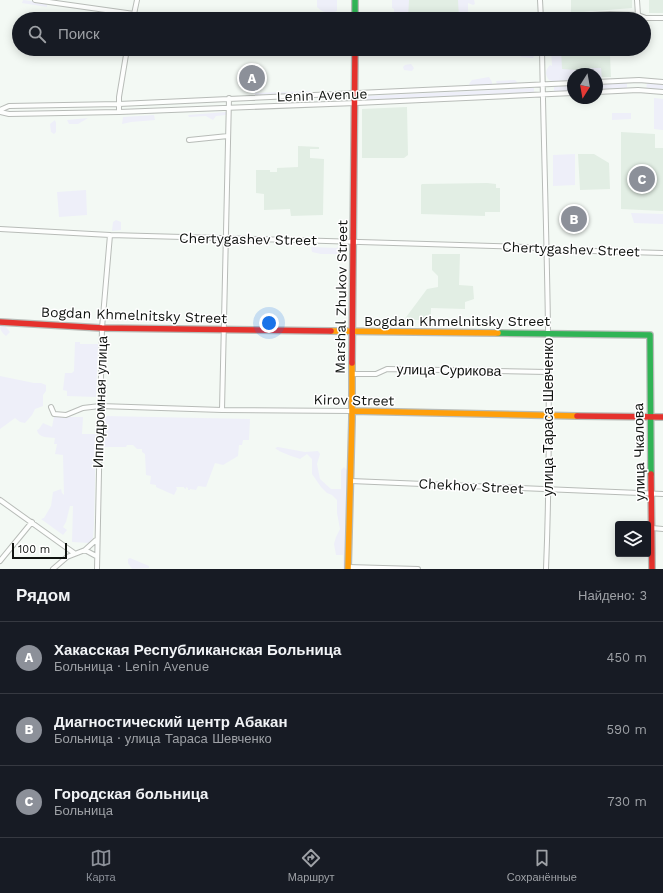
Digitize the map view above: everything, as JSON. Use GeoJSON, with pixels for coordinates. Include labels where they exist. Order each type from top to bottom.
{"type":"FeatureCollection","features":[{"type":"Feature","properties":{"kind":"street"},"geometry":{"type":"LineString","coordinates":[[35,0],[120,12]]}},
{"type":"Feature","properties":{"kind":"street"},"geometry":{"type":"LineString","coordinates":[[134,12],[137,0]]}},
{"type":"Feature","properties":{"kind":"street"},"geometry":{"type":"LineString","coordinates":[[355,0],[355,12]]}},
{"type":"Feature","properties":{"kind":"street"},"geometry":{"type":"LineString","coordinates":[[540,0],[541,12]]}},
{"type":"Feature","properties":{"kind":"street"},"geometry":{"type":"LineString","coordinates":[[637,0],[638,12]]}},
{"type":"Feature","properties":{"kind":"street"},"geometry":{"type":"LineString","coordinates":[[651,18],[663,18]]}},
{"type":"Feature","properties":{"kind":"street"},"geometry":{"type":"LineString","coordinates":[[120,112],[119,97],[126,56]]}},
{"type":"Feature","properties":{"kind":"street","name":"Marshal Zhukov Street"},"geometry":{"type":"LineString","coordinates":[[348,568],[352,411],[356,103],[355,56]]}},
{"type":"Feature","properties":{"kind":"street","name":"улица Тараса Шевченко"},"geometry":{"type":"LineString","coordinates":[[542,56],[549,490],[546,569]]}},
{"type":"Feature","properties":{"kind":"street"},"geometry":{"type":"LineString","coordinates":[[638,80],[638,90]]}},
{"type":"Feature","properties":{"kind":"street"},"geometry":{"type":"LineString","coordinates":[[603,82],[638,80],[663,82]]}},
{"type":"Feature","properties":{"kind":"street","name":"Lenin Avenue"},"geometry":{"type":"LineString","coordinates":[[0,111],[9,106],[119,104],[567,83]]}},
{"type":"Feature","properties":{"kind":"street"},"geometry":{"type":"LineString","coordinates":[[603,92],[638,90],[663,92]]}},
{"type":"Feature","properties":{"kind":"street","name":"Lenin Avenue"},"geometry":{"type":"LineString","coordinates":[[0,111],[9,114],[120,112],[567,93]]}},
{"type":"Feature","properties":{"kind":"street"},"geometry":{"type":"LineString","coordinates":[[222,410],[229,98]]}},
{"type":"Feature","properties":{"kind":"street"},"geometry":{"type":"LineString","coordinates":[[188,140],[228,136]]}},
{"type":"Feature","properties":{"kind":"street","name":"Chertygashev Street"},"geometry":{"type":"LineString","coordinates":[[0,228],[110,236],[524,247],[663,253]]}},
{"type":"Feature","properties":{"kind":"street","name":"Ипподромная улица"},"geometry":{"type":"LineString","coordinates":[[96,569],[102,328],[110,236]]}},
{"type":"Feature","properties":{"kind":"street","name":"Bogdan Khmelnitsky Street"},"geometry":{"type":"LineString","coordinates":[[0,322],[102,328],[650,335]]}},
{"type":"Feature","properties":{"kind":"street","name":"улица Чкалова"},"geometry":{"type":"LineString","coordinates":[[650,335],[652,569]]}},
{"type":"Feature","properties":{"kind":"street","name":"улица Сурикова"},"geometry":{"type":"LineString","coordinates":[[352,374],[376,374],[387,369],[548,372]]}},
{"type":"Feature","properties":{"kind":"street","name":"Kirov Street"},"geometry":{"type":"LineString","coordinates":[[51,407],[54,414],[66,415],[83,408],[100,406],[222,410],[663,417]]}},
{"type":"Feature","properties":{"kind":"street","name":"Chekhov Street"},"geometry":{"type":"LineString","coordinates":[[351,481],[663,494]]}},
{"type":"Feature","properties":{"kind":"street"},"geometry":{"type":"LineString","coordinates":[[0,500],[74,553]]}},
{"type":"Feature","properties":{"kind":"street"},"geometry":{"type":"LineString","coordinates":[[0,561],[32,522]]}},
{"type":"Feature","properties":{"kind":"street"},"geometry":{"type":"LineString","coordinates":[[652,528],[663,529]]}},
{"type":"Feature","properties":{"kind":"street"},"geometry":{"type":"LineString","coordinates":[[53,569],[61,561],[74,553],[85,550],[96,540]]}},
{"type":"Feature","properties":{"kind":"street"},"geometry":{"type":"LineString","coordinates":[[85,550],[96,556]]}},
{"type":"Feature","properties":{"kind":"street"},"geometry":{"type":"LineString","coordinates":[[348,568],[418,569]]}},
{"type":"Feature","properties":{"kind":"shaded area"},"geometry":{"type":"Polygon","coordinates":[[[23,0],[47,3],[47,7],[22,3],[23,0]]]}},
{"type":"Feature","properties":{"kind":"shaded area"},"geometry":{"type":"Polygon","coordinates":[[[317,0],[337,0],[337,11],[324,12],[317,7],[317,0]]]}},
{"type":"Feature","properties":{"kind":"shaded area"},"geometry":{"type":"Polygon","coordinates":[[[392,0],[409,0],[408,12],[394,12],[394,9],[392,8],[392,0]]]}},
{"type":"Feature","properties":{"kind":"shaded area"},"geometry":{"type":"Polygon","coordinates":[[[405,0],[462,0],[462,12],[406,12],[405,0]]]}},
{"type":"Feature","properties":{"kind":"shaded area"},"geometry":{"type":"Polygon","coordinates":[[[458,0],[474,0],[475,4],[473,5],[468,3],[468,12],[459,12],[458,0]]]}},
{"type":"Feature","properties":{"kind":"shaded area"},"geometry":{"type":"Polygon","coordinates":[[[571,0],[632,0],[632,8],[571,12],[571,0]]]}},
{"type":"Feature","properties":{"kind":"shaded area"},"geometry":{"type":"Polygon","coordinates":[[[649,0],[663,0],[663,13],[649,12],[649,0]]]}},
{"type":"Feature","properties":{"kind":"shaded area"},"geometry":{"type":"Polygon","coordinates":[[[520,56],[534,56],[533,58],[520,56]]]}},
{"type":"Feature","properties":{"kind":"shaded area"},"geometry":{"type":"Polygon","coordinates":[[[551,56],[561,56],[562,69],[567,69],[567,81],[555,82],[549,80],[546,72],[550,65],[552,66],[551,56]]]}},
{"type":"Feature","properties":{"kind":"shaded area"},"geometry":{"type":"Polygon","coordinates":[[[554,56],[610,56],[611,77],[603,77],[603,68],[567,68],[567,75],[555,78],[554,56]]]}},
{"type":"Feature","properties":{"kind":"shaded area"},"geometry":{"type":"Polygon","coordinates":[[[411,64],[414,68],[412,71],[404,70],[403,67],[405,65],[411,64]]]}},
{"type":"Feature","properties":{"kind":"shaded area"},"geometry":{"type":"Polygon","coordinates":[[[489,77],[492,82],[492,86],[471,87],[469,84],[472,80],[489,77]]]}},
{"type":"Feature","properties":{"kind":"shaded area"},"geometry":{"type":"Polygon","coordinates":[[[515,80],[517,82],[516,85],[497,85],[496,81],[515,80]]]}},
{"type":"Feature","properties":{"kind":"shaded area"},"geometry":{"type":"Polygon","coordinates":[[[627,82],[627,89],[603,90],[603,84],[627,82]]]}},
{"type":"Feature","properties":{"kind":"shaded area"},"geometry":{"type":"Polygon","coordinates":[[[647,83],[663,84],[663,92],[646,90],[647,83]]]}},
{"type":"Feature","properties":{"kind":"shaded area"},"geometry":{"type":"Polygon","coordinates":[[[567,85],[567,91],[554,92],[554,86],[567,85]]]}},
{"type":"Feature","properties":{"kind":"shaded area"},"geometry":{"type":"Polygon","coordinates":[[[534,88],[534,92],[366,101],[365,96],[534,88]]]}},
{"type":"Feature","properties":{"kind":"shaded area"},"geometry":{"type":"Polygon","coordinates":[[[310,91],[310,93],[254,94],[255,93],[310,91]]]}},
{"type":"Feature","properties":{"kind":"shaded area"},"geometry":{"type":"Polygon","coordinates":[[[654,98],[663,99],[663,130],[654,129],[654,98]]]}},
{"type":"Feature","properties":{"kind":"shaded area"},"geometry":{"type":"Polygon","coordinates":[[[407,107],[408,155],[404,158],[362,158],[362,109],[407,107]]]}},
{"type":"Feature","properties":{"kind":"shaded area"},"geometry":{"type":"Polygon","coordinates":[[[226,112],[226,115],[216,116],[213,120],[206,116],[189,117],[188,115],[226,112]]]}},
{"type":"Feature","properties":{"kind":"shaded area"},"geometry":{"type":"Polygon","coordinates":[[[612,113],[631,113],[631,119],[612,120],[612,113]]]}},
{"type":"Feature","properties":{"kind":"shaded area"},"geometry":{"type":"Polygon","coordinates":[[[154,115],[155,120],[122,124],[123,117],[154,115]]]}},
{"type":"Feature","properties":{"kind":"shaded area"},"geometry":{"type":"Polygon","coordinates":[[[88,118],[78,124],[69,124],[67,120],[88,118]]]}},
{"type":"Feature","properties":{"kind":"shaded area"},"geometry":{"type":"Polygon","coordinates":[[[55,120],[56,132],[54,134],[51,132],[50,124],[55,120]]]}},
{"type":"Feature","properties":{"kind":"shaded area"},"geometry":{"type":"Polygon","coordinates":[[[621,132],[655,134],[655,148],[663,148],[663,211],[621,209],[621,132]]]}},
{"type":"Feature","properties":{"kind":"shaded area"},"geometry":{"type":"Polygon","coordinates":[[[298,146],[319,147],[319,149],[310,149],[310,158],[324,159],[323,215],[291,216],[290,209],[264,210],[264,194],[256,193],[256,170],[270,170],[270,172],[277,172],[277,168],[298,167],[298,146]]]}},
{"type":"Feature","properties":{"kind":"shaded area"},"geometry":{"type":"Polygon","coordinates":[[[575,154],[575,185],[553,186],[553,155],[575,154]]]}},
{"type":"Feature","properties":{"kind":"shaded area"},"geometry":{"type":"Polygon","coordinates":[[[578,154],[594,154],[609,163],[610,189],[580,190],[578,154]]]}},
{"type":"Feature","properties":{"kind":"shaded area"},"geometry":{"type":"Polygon","coordinates":[[[422,184],[496,184],[496,188],[500,188],[500,212],[485,212],[485,216],[421,214],[422,184]]]}},
{"type":"Feature","properties":{"kind":"shaded area"},"geometry":{"type":"Polygon","coordinates":[[[86,190],[87,215],[59,217],[57,192],[86,190]]]}},
{"type":"Feature","properties":{"kind":"shaded area"},"geometry":{"type":"Polygon","coordinates":[[[631,213],[663,214],[663,224],[634,223],[631,213]]]}},
{"type":"Feature","properties":{"kind":"shaded area"},"geometry":{"type":"Polygon","coordinates":[[[116,220],[121,222],[121,230],[112,231],[113,222],[116,220]]]}},
{"type":"Feature","properties":{"kind":"shaded area"},"geometry":{"type":"Polygon","coordinates":[[[345,245],[348,250],[344,254],[321,254],[312,252],[311,247],[336,248],[345,245]]]}},
{"type":"Feature","properties":{"kind":"shaded area"},"geometry":{"type":"Polygon","coordinates":[[[432,254],[460,254],[459,285],[473,286],[474,299],[465,302],[465,309],[431,308],[431,320],[404,320],[427,289],[438,287],[438,276],[432,270],[432,254]]]}},
{"type":"Feature","properties":{"kind":"shaded area"},"geometry":{"type":"Polygon","coordinates":[[[0,325],[5,326],[10,332],[6,336],[3,334],[0,325]]]}},
{"type":"Feature","properties":{"kind":"shaded area"},"geometry":{"type":"Polygon","coordinates":[[[75,342],[80,342],[80,344],[98,344],[96,397],[67,396],[67,391],[63,390],[65,373],[72,373],[74,371],[75,342]]]}},
{"type":"Feature","properties":{"kind":"shaded area"},"geometry":{"type":"Polygon","coordinates":[[[0,376],[46,385],[46,391],[43,395],[43,406],[35,409],[25,423],[20,422],[15,418],[0,429],[0,376]]]}},
{"type":"Feature","properties":{"kind":"shaded area"},"geometry":{"type":"Polygon","coordinates":[[[104,416],[250,419],[249,440],[243,440],[242,445],[239,445],[238,456],[223,465],[215,463],[206,487],[198,486],[196,490],[188,490],[186,487],[186,489],[184,487],[176,487],[177,489],[174,495],[156,487],[156,485],[150,484],[151,476],[146,475],[145,454],[142,452],[142,449],[137,449],[133,445],[127,445],[126,447],[104,447],[104,416]]]}},
{"type":"Feature","properties":{"kind":"shaded area"},"geometry":{"type":"Polygon","coordinates":[[[54,417],[83,417],[82,434],[96,434],[94,523],[93,538],[89,543],[72,542],[73,506],[70,506],[66,522],[63,527],[67,530],[63,535],[41,519],[44,518],[51,506],[53,492],[61,489],[64,495],[63,455],[55,454],[57,444],[54,444],[55,438],[41,436],[37,430],[43,423],[52,427],[54,417]]]}},
{"type":"Feature","properties":{"kind":"shaded area"},"geometry":{"type":"Polygon","coordinates":[[[278,447],[305,452],[318,451],[320,454],[317,464],[320,479],[331,489],[341,489],[341,470],[344,467],[347,470],[345,569],[343,569],[343,555],[336,555],[334,544],[340,529],[337,513],[337,500],[321,487],[312,474],[312,459],[307,454],[300,459],[283,453],[275,448],[278,447]]]}},
{"type":"Feature","properties":{"kind":"shaded area"},"geometry":{"type":"Polygon","coordinates":[[[130,558],[149,566],[149,568],[132,569],[128,563],[128,559],[130,558]]]}},
{"type":"Feature","properties":{"kind":"traffic: fast"},"geometry":{"type":"LineString","coordinates":[[355,0],[355,12]]}},
{"type":"Feature","properties":{"kind":"traffic: fast"},"geometry":{"type":"LineString","coordinates":[[498,333],[650,335],[651,474]]}},
{"type":"Feature","properties":{"kind":"traffic: slow"},"geometry":{"type":"LineString","coordinates":[[331,331],[498,333]]}},
{"type":"Feature","properties":{"kind":"traffic: slow"},"geometry":{"type":"LineString","coordinates":[[348,569],[352,363]]}},
{"type":"Feature","properties":{"kind":"traffic: slow"},"geometry":{"type":"LineString","coordinates":[[352,411],[577,416]]}},
{"type":"Feature","properties":{"kind":"traffic: jam"},"geometry":{"type":"LineString","coordinates":[[352,363],[355,56]]}},
{"type":"Feature","properties":{"kind":"traffic: jam"},"geometry":{"type":"LineString","coordinates":[[0,322],[102,328],[331,331]]}},
{"type":"Feature","properties":{"kind":"traffic: jam"},"geometry":{"type":"LineString","coordinates":[[577,416],[663,417]]}},
{"type":"Feature","properties":{"kind":"traffic: jam"},"geometry":{"type":"LineString","coordinates":[[651,474],[652,569]]}},
{"type":"Feature","properties":{"kind":"place","name":"Хакасская Республиканская Больница"},"geometry":{"type":"Point","coordinates":[252,78]}},
{"type":"Feature","properties":{"kind":"place","name":"Городская больница"},"geometry":{"type":"Point","coordinates":[642,179]}},
{"type":"Feature","properties":{"kind":"place","name":"Диагностический центр Абакан"},"geometry":{"type":"Point","coordinates":[574,219]}}]}
